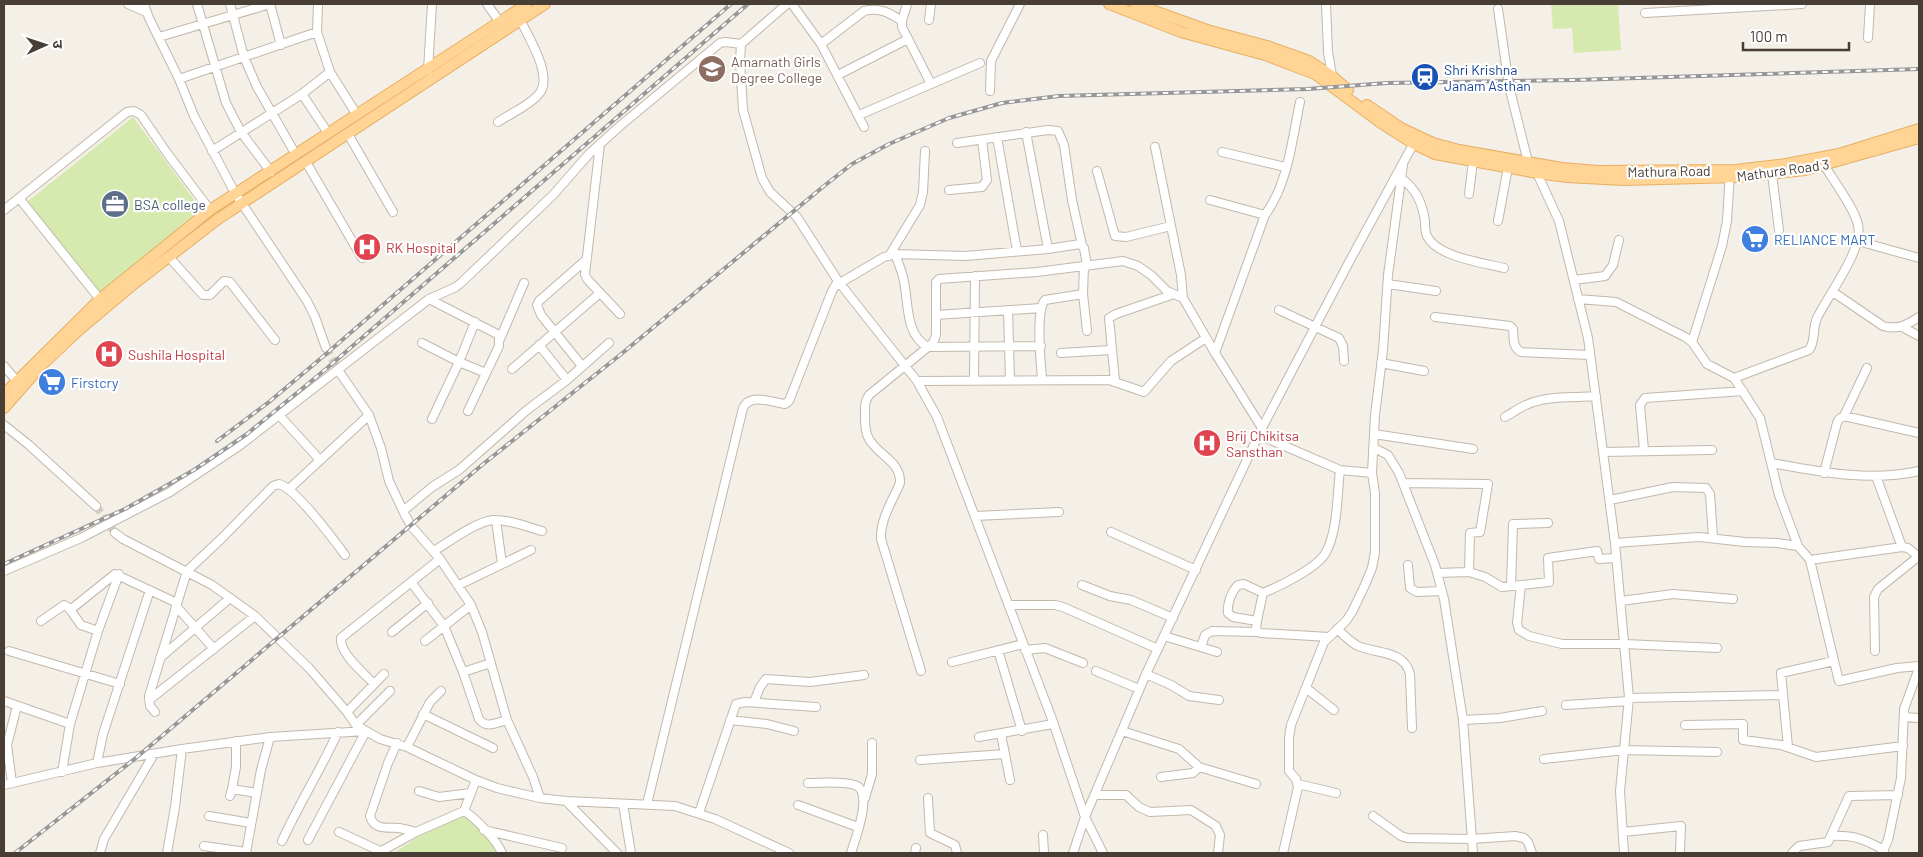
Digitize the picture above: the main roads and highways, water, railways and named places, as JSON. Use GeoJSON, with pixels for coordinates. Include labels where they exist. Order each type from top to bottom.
{"type":"FeatureCollection","features":[{"type":"Feature","properties":{"kind":"main road"},"geometry":{"type":"LineString","coordinates":[[4,394],[16,380],[210,210],[527,4]]}},
{"type":"Feature","properties":{"kind":"main road"},"geometry":{"type":"LineString","coordinates":[[4,408],[42,365],[79,330],[103,303],[241,203],[545,4]]}},
{"type":"Feature","properties":{"kind":"main road"},"geometry":{"type":"LineString","coordinates":[[1109,4],[1181,32],[1265,55],[1315,74],[1381,124],[1416,141],[1532,169]]}},
{"type":"Feature","properties":{"kind":"main road"},"geometry":{"type":"LineString","coordinates":[[1136,4],[1207,30],[1267,46],[1309,61],[1332,76],[1346,89],[1416,141]]}},
{"type":"Feature","properties":{"kind":"main road","name":"Mathura Road"},"geometry":{"type":"LineString","coordinates":[[1730,174],[1839,154],[1919,129]]}},
{"type":"Feature","properties":{"kind":"main road","name":"Mathura Road 3"},"geometry":{"type":"LineString","coordinates":[[1416,141],[1435,154],[1508,167],[1532,169],[1567,177],[1623,180],[1730,174],[1772,174],[1824,165],[1919,138]]}},
{"type":"Feature","properties":{"kind":"tunnel"},"geometry":{"type":"LineString","coordinates":[[326,348],[340,373]]}},
{"type":"Feature","properties":{"kind":"tunnel"},"geometry":{"type":"LineString","coordinates":[[96,506],[115,533]]}},
{"type":"Feature","properties":{"kind":"railway"},"geometry":{"type":"LineString","coordinates":[[217,441],[269,402],[319,360],[731,4]]}},
{"type":"Feature","properties":{"kind":"railway"},"geometry":{"type":"LineString","coordinates":[[4,564],[125,509],[194,470],[247,434],[326,369],[748,4]]}},
{"type":"Feature","properties":{"kind":"railway"},"geometry":{"type":"LineString","coordinates":[[15,853],[137,757],[482,465],[620,355],[824,186],[852,164],[889,144],[949,118],[1002,103],[1059,96],[1308,89],[1387,83],[1575,80],[1919,69]]}},
{"type":"Feature","properties":{"kind":"place","name":"Amarnath Girls Degree College"},"geometry":{"type":"Point","coordinates":[712,69]}},
{"type":"Feature","properties":{"kind":"place","name":"Shri Krishna Janam Asthan"},"geometry":{"type":"Point","coordinates":[1425,77]}},
{"type":"Feature","properties":{"kind":"place","name":"BSA college"},"geometry":{"type":"Point","coordinates":[115,204]}},
{"type":"Feature","properties":{"kind":"place","name":"RELIANCE MART"},"geometry":{"type":"Point","coordinates":[1755,239]}},
{"type":"Feature","properties":{"kind":"place","name":"RK Hospital"},"geometry":{"type":"Point","coordinates":[367,247]}},
{"type":"Feature","properties":{"kind":"place","name":"Sushila Hospital"},"geometry":{"type":"Point","coordinates":[109,354]}},
{"type":"Feature","properties":{"kind":"place","name":"Firstcry"},"geometry":{"type":"Point","coordinates":[52,382]}},
{"type":"Feature","properties":{"kind":"place","name":"Brij Chikitsa Sansthan"},"geometry":{"type":"Point","coordinates":[1207,443]}}]}
